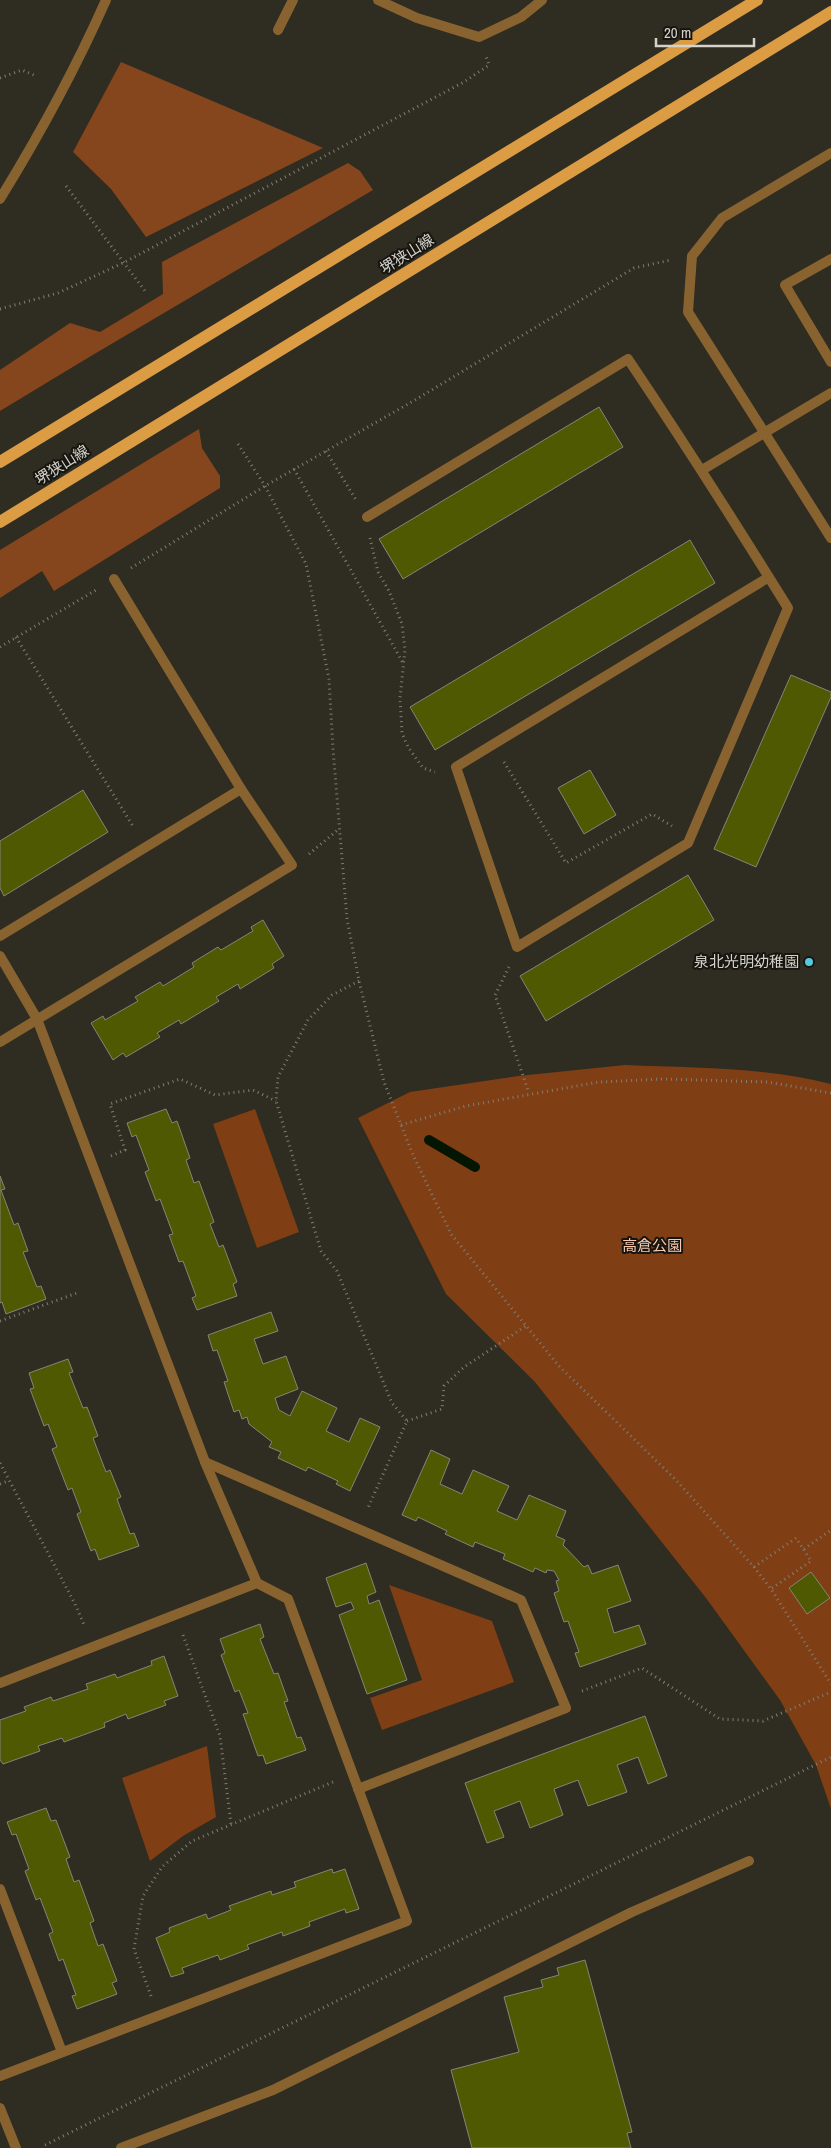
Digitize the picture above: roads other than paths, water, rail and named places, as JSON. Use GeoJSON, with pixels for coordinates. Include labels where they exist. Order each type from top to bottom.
{"type":"FeatureCollection","features":[{"type":"Feature","properties":{"kind":"main road"},"geometry":{"type":"LineString","coordinates":[[0,462],[757,0]]}},
{"type":"Feature","properties":{"kind":"main road","name":"堺狭山線"},"geometry":{"type":"LineString","coordinates":[[0,522],[831,12]]}},
{"type":"Feature","properties":{"kind":"street"},"geometry":{"type":"LineString","coordinates":[[0,199],[31,148],[76,66],[106,0]]}},
{"type":"Feature","properties":{"kind":"street"},"geometry":{"type":"LineString","coordinates":[[278,30],[293,0]]}},
{"type":"Feature","properties":{"kind":"street"},"geometry":{"type":"LineString","coordinates":[[378,0],[417,18],[479,36],[521,17],[542,0]]}},
{"type":"Feature","properties":{"kind":"street"},"geometry":{"type":"LineString","coordinates":[[831,154],[722,218],[692,256],[688,312],[831,538]]}},
{"type":"Feature","properties":{"kind":"street"},"geometry":{"type":"LineString","coordinates":[[831,259],[785,286],[831,362]]}},
{"type":"Feature","properties":{"kind":"street"},"geometry":{"type":"LineString","coordinates":[[367,517],[628,358],[702,470],[788,608],[688,843],[517,947],[456,767],[769,578]]}},
{"type":"Feature","properties":{"kind":"street"},"geometry":{"type":"LineString","coordinates":[[702,470],[831,393]]}},
{"type":"Feature","properties":{"kind":"street"},"geometry":{"type":"LineString","coordinates":[[0,1042],[292,865],[241,789],[114,579]]}},
{"type":"Feature","properties":{"kind":"street"},"geometry":{"type":"LineString","coordinates":[[0,936],[241,789]]}},
{"type":"Feature","properties":{"kind":"street"},"geometry":{"type":"LineString","coordinates":[[0,956],[37,1019],[205,1462],[258,1583],[288,1599],[407,1921],[0,2076]]}},
{"type":"Feature","properties":{"kind":"street"},"geometry":{"type":"LineString","coordinates":[[205,1462],[521,1600],[566,1708],[358,1789]]}},
{"type":"Feature","properties":{"kind":"street"},"geometry":{"type":"LineString","coordinates":[[0,1683],[258,1583]]}},
{"type":"Feature","properties":{"kind":"street"},"geometry":{"type":"LineString","coordinates":[[121,2148],[273,2090],[632,1912],[749,1861]]}},
{"type":"Feature","properties":{"kind":"street"},"geometry":{"type":"LineString","coordinates":[[0,1889],[62,2052]]}},
{"type":"Feature","properties":{"kind":"street"},"geometry":{"type":"LineString","coordinates":[[0,2108],[16,2148]]}},
{"type":"Feature","properties":{"kind":"waterway"},"geometry":{"type":"LineString","coordinates":[[429,1140],[475,1167]]}},
{"type":"Feature","properties":{"kind":"place","name":"泉北光明幼稚園"},"geometry":{"type":"Point","coordinates":[809,962]}},
{"type":"Feature","properties":{"kind":"park label","name":"高倉公園"},"geometry":{"type":"Point","coordinates":[652,1246]}}]}
